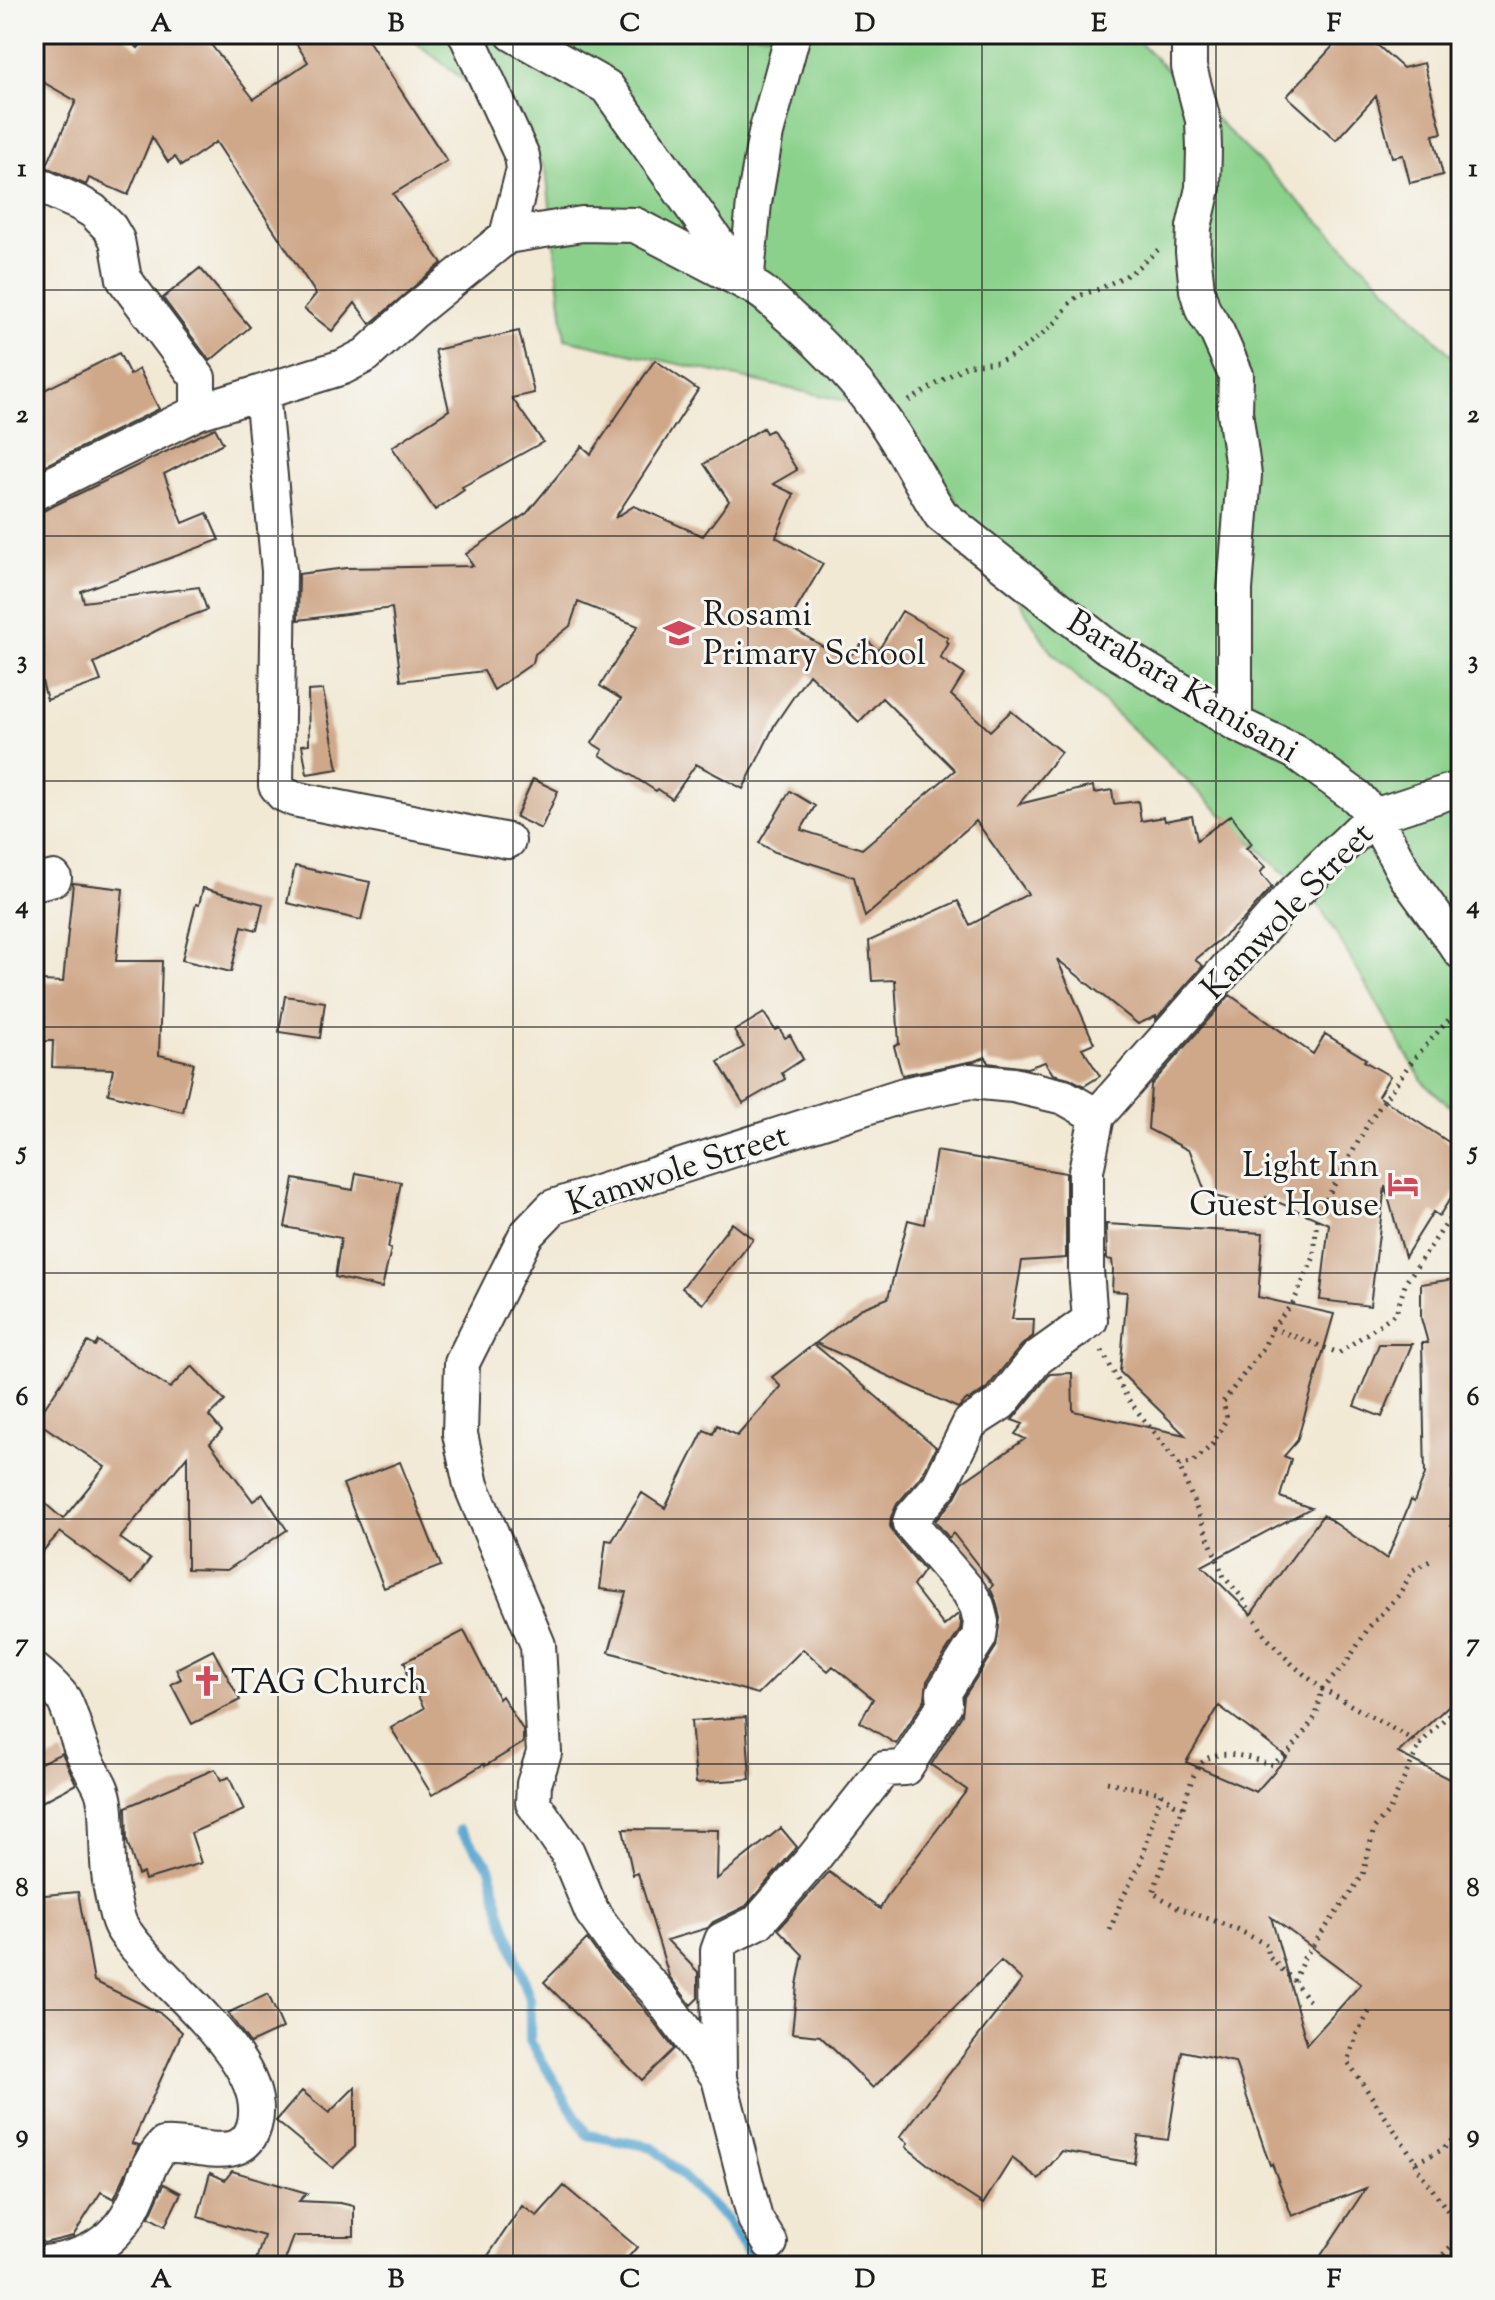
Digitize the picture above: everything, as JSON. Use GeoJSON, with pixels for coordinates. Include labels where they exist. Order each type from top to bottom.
{"type":"FeatureCollection","features":[{"type":"Feature","properties":{"kind":"street"},"geometry":{"type":"LineString","coordinates":[[466,34],[522,156],[524,169],[507,236]]}},
{"type":"Feature","properties":{"kind":"street","name":"Barabara Kanisani"},"geometry":{"type":"LineString","coordinates":[[513,34],[607,87],[746,283],[767,294],[860,387],[941,515],[1105,645],[1235,723],[1294,751],[1357,797],[1374,816],[1406,876],[1461,952]]}},
{"type":"Feature","properties":{"kind":"street"},"geometry":{"type":"LineString","coordinates":[[34,493],[198,412],[343,367],[366,355],[425,302],[507,236],[582,224],[635,225],[746,283],[754,203],[766,133],[793,34]]}},
{"type":"Feature","properties":{"kind":"street"},"geometry":{"type":"LineString","coordinates":[[1189,34],[1189,67],[1203,120],[1204,149],[1203,188],[1197,208],[1194,239],[1197,290],[1203,310],[1217,332],[1236,375],[1235,412],[1244,475],[1235,590],[1235,723]]}},
{"type":"Feature","properties":{"kind":"street"},"geometry":{"type":"LineString","coordinates":[[34,183],[93,211],[110,228],[117,240],[124,279],[198,378],[198,412]]}},
{"type":"Feature","properties":{"kind":"street"},"geometry":{"type":"LineString","coordinates":[[262,393],[279,571],[276,785],[283,794],[294,799],[508,841]]}},
{"type":"Feature","properties":{"kind":"street","name":"Kamwole Street"},"geometry":{"type":"LineString","coordinates":[[770,2243],[755,2219],[719,2078],[657,1992],[623,1955],[592,1912],[567,1852],[533,1803],[534,1784],[544,1753],[538,1645],[471,1485],[460,1434],[462,1363],[526,1235],[553,1207],[904,1095],[970,1081],[1013,1085],[1064,1097],[1097,1116],[1290,897],[1374,816],[1461,788]]}},
{"type":"Feature","properties":{"kind":"street"},"geometry":{"type":"LineString","coordinates":[[719,2078],[718,1951],[722,1940],[758,1922],[813,1859],[884,1769],[905,1768],[945,1704],[944,1692],[979,1637],[981,1622],[969,1592],[910,1523],[939,1486],[970,1423],[1001,1403],[1037,1358],[1090,1320],[1086,1270],[1086,1171],[1097,1116]]}},
{"type":"Feature","properties":{"kind":"street"},"geometry":{"type":"LineString","coordinates":[[34,1670],[63,1699],[85,1759],[102,1786],[110,1889],[120,1924],[149,1962],[223,2038],[249,2080],[256,2105],[255,2124],[248,2140],[234,2150],[164,2145],[148,2166],[138,2197],[121,2224],[102,2244],[63,2261],[34,2264]]}},
{"type":"Feature","properties":{"kind":"path"},"geometry":{"type":"LineString","coordinates":[[888,427],[908,402],[929,387],[967,365],[998,362],[1011,356],[1056,322],[1078,296],[1131,273],[1160,248]]}},
{"type":"Feature","properties":{"kind":"path"},"geometry":{"type":"LineString","coordinates":[[1179,1465],[1192,1463],[1212,1445],[1227,1418],[1223,1402],[1264,1347],[1272,1328],[1293,1303],[1314,1257],[1317,1216],[1369,1122],[1412,1061],[1461,1006]]}},
{"type":"Feature","properties":{"kind":"path"},"geometry":{"type":"LineString","coordinates":[[1272,1328],[1339,1353],[1396,1313],[1406,1282],[1461,1202]]}},
{"type":"Feature","properties":{"kind":"path"},"geometry":{"type":"LineString","coordinates":[[1453,1214],[1461,1221]]}},
{"type":"Feature","properties":{"kind":"path"},"geometry":{"type":"LineString","coordinates":[[1090,1320],[1128,1399],[1179,1465],[1224,1577],[1241,1596],[1265,1636],[1322,1689],[1420,1744]]}},
{"type":"Feature","properties":{"kind":"path"},"geometry":{"type":"LineString","coordinates":[[1312,2005],[1294,1981],[1269,1957],[1267,1945],[1256,1937],[1179,1908],[1153,1893],[1198,1766],[1214,1755],[1243,1755],[1272,1765],[1291,1750],[1316,1716],[1322,1689],[1345,1665],[1369,1627],[1399,1595],[1413,1570],[1430,1561]]}},
{"type":"Feature","properties":{"kind":"path"},"geometry":{"type":"LineString","coordinates":[[1294,1981],[1304,1958],[1363,1875],[1374,1828],[1389,1811],[1420,1744],[1461,1702]]}},
{"type":"Feature","properties":{"kind":"path"},"geometry":{"type":"LineString","coordinates":[[1107,1782],[1161,1793],[1183,1807]]}},
{"type":"Feature","properties":{"kind":"path"},"geometry":{"type":"LineString","coordinates":[[1110,1930],[1140,1864],[1161,1793]]}},
{"type":"Feature","properties":{"kind":"path"},"geometry":{"type":"LineString","coordinates":[[1369,2012],[1357,2033],[1348,2062],[1416,2162],[1417,2168],[1461,2226]]}},
{"type":"Feature","properties":{"kind":"path"},"geometry":{"type":"LineString","coordinates":[[1416,2162],[1442,2150],[1461,2131]]}},
{"type":"Feature","properties":{"kind":"path"},"geometry":{"type":"LineString","coordinates":[[1432,2266],[1461,2236]]}},
{"type":"Feature","properties":{"kind":"green space"},"geometry":{"type":"Polygon","coordinates":[[[405,34],[1131,34],[1396,298],[1461,366],[1461,1116],[1423,1082],[1321,908],[1051,652],[908,424],[864,405],[565,339],[546,169],[491,101],[405,34]]]}},
{"type":"Feature","properties":{"kind":"building"},"geometry":{"type":"Polygon","coordinates":[[[45,34],[121,34],[138,48],[150,34],[198,34],[206,43],[208,41],[254,99],[308,62],[290,34],[364,34],[447,161],[393,194],[442,263],[370,324],[355,303],[332,331],[304,309],[316,294],[216,142],[181,166],[175,157],[168,162],[152,137],[128,195],[89,178],[86,185],[46,167],[76,101],[34,77],[34,54],[45,34]]]}},
{"type":"Feature","properties":{"kind":"building"},"geometry":{"type":"Polygon","coordinates":[[[1344,34],[1365,34],[1403,68],[1424,63],[1442,133],[1433,135],[1443,175],[1410,183],[1403,155],[1392,157],[1376,96],[1336,140],[1287,96],[1344,34]]]}},
{"type":"Feature","properties":{"kind":"building"},"geometry":{"type":"Polygon","coordinates":[[[200,268],[250,327],[210,361],[163,298],[200,268]]]}},
{"type":"Feature","properties":{"kind":"building"},"geometry":{"type":"Polygon","coordinates":[[[519,331],[534,393],[512,398],[543,442],[462,487],[464,490],[435,510],[392,447],[449,410],[435,350],[519,331]]]}},
{"type":"Feature","properties":{"kind":"building"},"geometry":{"type":"Polygon","coordinates":[[[119,353],[130,375],[139,369],[159,409],[34,471],[34,395],[119,353]]]}},
{"type":"Feature","properties":{"kind":"building"},"geometry":{"type":"Polygon","coordinates":[[[655,360],[698,390],[615,518],[634,506],[703,536],[729,501],[704,464],[763,428],[766,433],[772,430],[797,470],[773,484],[794,494],[776,537],[823,564],[787,625],[846,660],[866,639],[878,651],[902,611],[948,638],[946,641],[949,643],[940,658],[964,674],[951,695],[990,731],[1011,711],[1061,752],[1019,804],[1093,786],[1094,793],[1112,790],[1114,804],[1138,801],[1141,821],[1192,816],[1197,840],[1231,815],[1252,844],[1246,848],[1265,867],[1260,873],[1272,887],[1243,920],[1195,960],[1203,966],[1156,1019],[1156,1016],[1138,1024],[1057,959],[1094,1043],[1082,1048],[1100,1076],[1084,1086],[1053,1074],[1045,1062],[1027,1068],[988,1063],[986,1057],[902,1075],[894,1046],[899,1044],[895,980],[872,981],[869,941],[958,901],[970,925],[1028,894],[976,821],[865,917],[854,877],[775,852],[759,843],[790,791],[815,806],[801,830],[862,849],[955,770],[882,698],[859,722],[809,674],[775,724],[743,789],[696,764],[672,799],[600,755],[603,750],[592,743],[621,699],[600,686],[638,626],[578,602],[570,626],[535,654],[533,663],[494,690],[484,671],[401,681],[392,608],[298,620],[299,574],[346,568],[473,566],[466,554],[527,513],[582,446],[591,454],[655,360]]]}},
{"type":"Feature","properties":{"kind":"building"},"geometry":{"type":"Polygon","coordinates":[[[215,428],[223,443],[164,474],[183,523],[207,513],[219,540],[81,591],[84,602],[199,587],[207,610],[169,624],[94,663],[101,681],[47,700],[34,651],[34,513],[215,428]]]}},
{"type":"Feature","properties":{"kind":"building"},"geometry":{"type":"Polygon","coordinates":[[[323,690],[338,769],[307,774],[302,745],[309,744],[308,691],[323,690]]]}},
{"type":"Feature","properties":{"kind":"building"},"geometry":{"type":"Polygon","coordinates":[[[533,779],[558,791],[541,829],[516,817],[533,779]]]}},
{"type":"Feature","properties":{"kind":"building"},"geometry":{"type":"Polygon","coordinates":[[[295,866],[370,882],[361,920],[287,903],[295,866]]]}},
{"type":"Feature","properties":{"kind":"building"},"geometry":{"type":"Polygon","coordinates":[[[73,883],[123,889],[116,961],[162,961],[159,1055],[194,1063],[183,1112],[108,1094],[113,1069],[52,1067],[53,1041],[42,1041],[42,981],[63,982],[73,883]]]}},
{"type":"Feature","properties":{"kind":"building"},"geometry":{"type":"Polygon","coordinates":[[[203,888],[263,904],[257,930],[242,926],[231,972],[182,960],[203,888]]]}},
{"type":"Feature","properties":{"kind":"building"},"geometry":{"type":"Polygon","coordinates":[[[1230,995],[1313,1054],[1325,1034],[1366,1059],[1364,1061],[1390,1076],[1378,1096],[1461,1150],[1461,1182],[1439,1216],[1433,1212],[1405,1257],[1385,1186],[1370,1306],[1320,1300],[1329,1224],[1266,1197],[1265,1209],[1206,1194],[1190,1151],[1148,1129],[1151,1085],[1230,995]]]}},
{"type":"Feature","properties":{"kind":"building"},"geometry":{"type":"Polygon","coordinates":[[[285,996],[325,1002],[320,1038],[279,1032],[285,996]]]}},
{"type":"Feature","properties":{"kind":"building"},"geometry":{"type":"Polygon","coordinates":[[[764,1013],[775,1030],[779,1028],[785,1038],[790,1035],[803,1059],[782,1073],[785,1079],[743,1103],[718,1062],[744,1047],[734,1031],[764,1013]]]}},
{"type":"Feature","properties":{"kind":"building"},"geometry":{"type":"Polygon","coordinates":[[[936,1151],[1066,1173],[1066,1258],[1022,1261],[1012,1319],[1034,1319],[1033,1336],[987,1388],[958,1408],[816,1343],[860,1309],[888,1298],[908,1220],[924,1224],[936,1151]]]}},
{"type":"Feature","properties":{"kind":"building"},"geometry":{"type":"Polygon","coordinates":[[[356,1173],[401,1182],[382,1288],[335,1277],[341,1238],[285,1227],[294,1179],[353,1190],[356,1173]]]}},
{"type":"Feature","properties":{"kind":"building"},"geometry":{"type":"Polygon","coordinates":[[[732,1223],[753,1239],[703,1304],[682,1288],[732,1223]]]}},
{"type":"Feature","properties":{"kind":"building"},"geometry":{"type":"Polygon","coordinates":[[[1106,1224],[1263,1233],[1258,1297],[1334,1314],[1297,1441],[1284,1456],[1291,1459],[1280,1497],[1311,1508],[1202,1566],[1251,1614],[1323,1515],[1387,1559],[1425,1474],[1422,1343],[1428,1343],[1421,1318],[1421,1284],[1461,1278],[1461,1480],[1452,1480],[1451,1526],[1461,1528],[1461,1694],[1398,1753],[1461,1785],[1461,2266],[1314,2266],[1366,2188],[1292,2216],[1270,2165],[1235,2062],[1182,2051],[1168,2140],[1138,2136],[1134,2163],[1062,2151],[1039,2179],[1012,2158],[983,2204],[955,2186],[906,2147],[908,2143],[900,2137],[1022,1980],[1001,1961],[873,2088],[820,2036],[792,2033],[803,1955],[778,1929],[829,1872],[880,1909],[967,1790],[931,1765],[962,1715],[964,1697],[996,1647],[1000,1618],[990,1588],[993,1585],[953,1533],[949,1538],[935,1521],[954,1499],[963,1482],[1025,1439],[1015,1434],[1023,1424],[1012,1420],[1050,1374],[1072,1373],[1073,1411],[1185,1435],[1120,1372],[1127,1292],[1112,1291],[1112,1260],[1107,1259],[1106,1224]],[[1219,1706],[1186,1762],[1256,1792],[1287,1757],[1219,1706]],[[1271,1917],[1307,2044],[1361,1984],[1271,1917]]]}},
{"type":"Feature","properties":{"kind":"building"},"geometry":{"type":"Polygon","coordinates":[[[98,1341],[170,1388],[192,1366],[225,1401],[209,1416],[222,1431],[210,1443],[253,1501],[263,1494],[287,1530],[227,1570],[187,1569],[187,1456],[120,1538],[150,1559],[132,1584],[60,1532],[34,1561],[34,1494],[63,1519],[105,1467],[36,1421],[88,1342],[95,1346],[98,1341]]]}},
{"type":"Feature","properties":{"kind":"building"},"geometry":{"type":"Polygon","coordinates":[[[814,1344],[936,1447],[922,1475],[897,1504],[890,1526],[924,1570],[913,1586],[944,1626],[958,1614],[961,1623],[960,1630],[927,1681],[925,1699],[896,1744],[860,1722],[873,1699],[833,1666],[828,1671],[803,1649],[758,1694],[609,1652],[626,1592],[600,1589],[606,1540],[612,1541],[642,1493],[665,1508],[704,1430],[713,1434],[717,1425],[737,1436],[781,1387],[772,1377],[814,1344]]]}},
{"type":"Feature","properties":{"kind":"building"},"geometry":{"type":"Polygon","coordinates":[[[1379,1344],[1412,1344],[1382,1417],[1354,1406],[1379,1344]]]}},
{"type":"Feature","properties":{"kind":"building"},"geometry":{"type":"Polygon","coordinates":[[[400,1462],[441,1566],[384,1588],[343,1484],[400,1462]]]}},
{"type":"Feature","properties":{"kind":"building"},"geometry":{"type":"Polygon","coordinates":[[[464,1631],[499,1699],[502,1696],[523,1730],[523,1743],[432,1795],[391,1728],[424,1708],[404,1662],[464,1631]]]}},
{"type":"Feature","properties":{"kind":"building"},"geometry":{"type":"Polygon","coordinates":[[[213,1650],[240,1700],[192,1724],[171,1684],[181,1679],[176,1669],[213,1650]]]}},
{"type":"Feature","properties":{"kind":"building"},"geometry":{"type":"Polygon","coordinates":[[[746,1717],[750,1779],[696,1783],[691,1721],[746,1717]]]}},
{"type":"Feature","properties":{"kind":"building"},"geometry":{"type":"Polygon","coordinates":[[[62,1753],[76,1784],[34,1806],[34,1766],[62,1753]]]}},
{"type":"Feature","properties":{"kind":"building"},"geometry":{"type":"Polygon","coordinates":[[[215,1769],[221,1780],[229,1777],[244,1810],[191,1833],[201,1863],[145,1880],[143,1873],[138,1875],[127,1841],[126,1807],[215,1769]]]}},
{"type":"Feature","properties":{"kind":"building"},"geometry":{"type":"Polygon","coordinates":[[[781,1828],[797,1847],[746,1906],[713,1922],[708,1928],[667,1940],[698,1972],[698,1998],[691,2005],[669,1976],[638,1873],[633,1875],[623,1829],[718,1830],[717,1879],[781,1828]]]}},
{"type":"Feature","properties":{"kind":"building"},"geometry":{"type":"Polygon","coordinates":[[[78,1892],[94,1981],[162,2014],[182,2032],[132,2143],[139,2145],[114,2199],[101,2192],[73,2236],[44,2243],[34,2236],[34,1896],[78,1892]]]}},
{"type":"Feature","properties":{"kind":"building"},"geometry":{"type":"Polygon","coordinates":[[[587,1939],[674,2049],[642,2080],[544,1982],[587,1939]]]}},
{"type":"Feature","properties":{"kind":"building"},"geometry":{"type":"Polygon","coordinates":[[[268,1994],[283,2028],[250,2043],[228,2013],[268,1994]]]}},
{"type":"Feature","properties":{"kind":"building"},"geometry":{"type":"Polygon","coordinates":[[[355,2087],[355,2147],[333,2168],[276,2121],[302,2091],[329,2113],[355,2087]]]}},
{"type":"Feature","properties":{"kind":"building"},"geometry":{"type":"Polygon","coordinates":[[[232,2171],[307,2193],[299,2201],[354,2206],[354,2236],[294,2236],[283,2266],[254,2266],[264,2236],[198,2217],[210,2173],[225,2180],[232,2171]]]}},
{"type":"Feature","properties":{"kind":"building"},"geometry":{"type":"Polygon","coordinates":[[[164,2184],[181,2193],[165,2226],[149,2217],[164,2184]]]}},
{"type":"Feature","properties":{"kind":"building"},"geometry":{"type":"Polygon","coordinates":[[[564,2186],[637,2247],[621,2266],[481,2266],[522,2206],[537,2216],[564,2186]]]}},
{"type":"Feature","properties":{"kind":"waterway"},"geometry":{"type":"LineString","coordinates":[[460,1830],[490,1867],[500,1910],[530,1999],[530,2041],[587,2135],[653,2147],[727,2220],[755,2266]]}},
{"type":"Feature","properties":{"kind":"place","name":"Rosami Primary School"},"geometry":{"type":"Point","coordinates":[679,633]}},
{"type":"Feature","properties":{"kind":"place","name":"Light Inn Guest House"},"geometry":{"type":"Point","coordinates":[1403,1184]}},
{"type":"Feature","properties":{"kind":"place","name":"TAG Church"},"geometry":{"type":"Point","coordinates":[207,1681]}}]}
